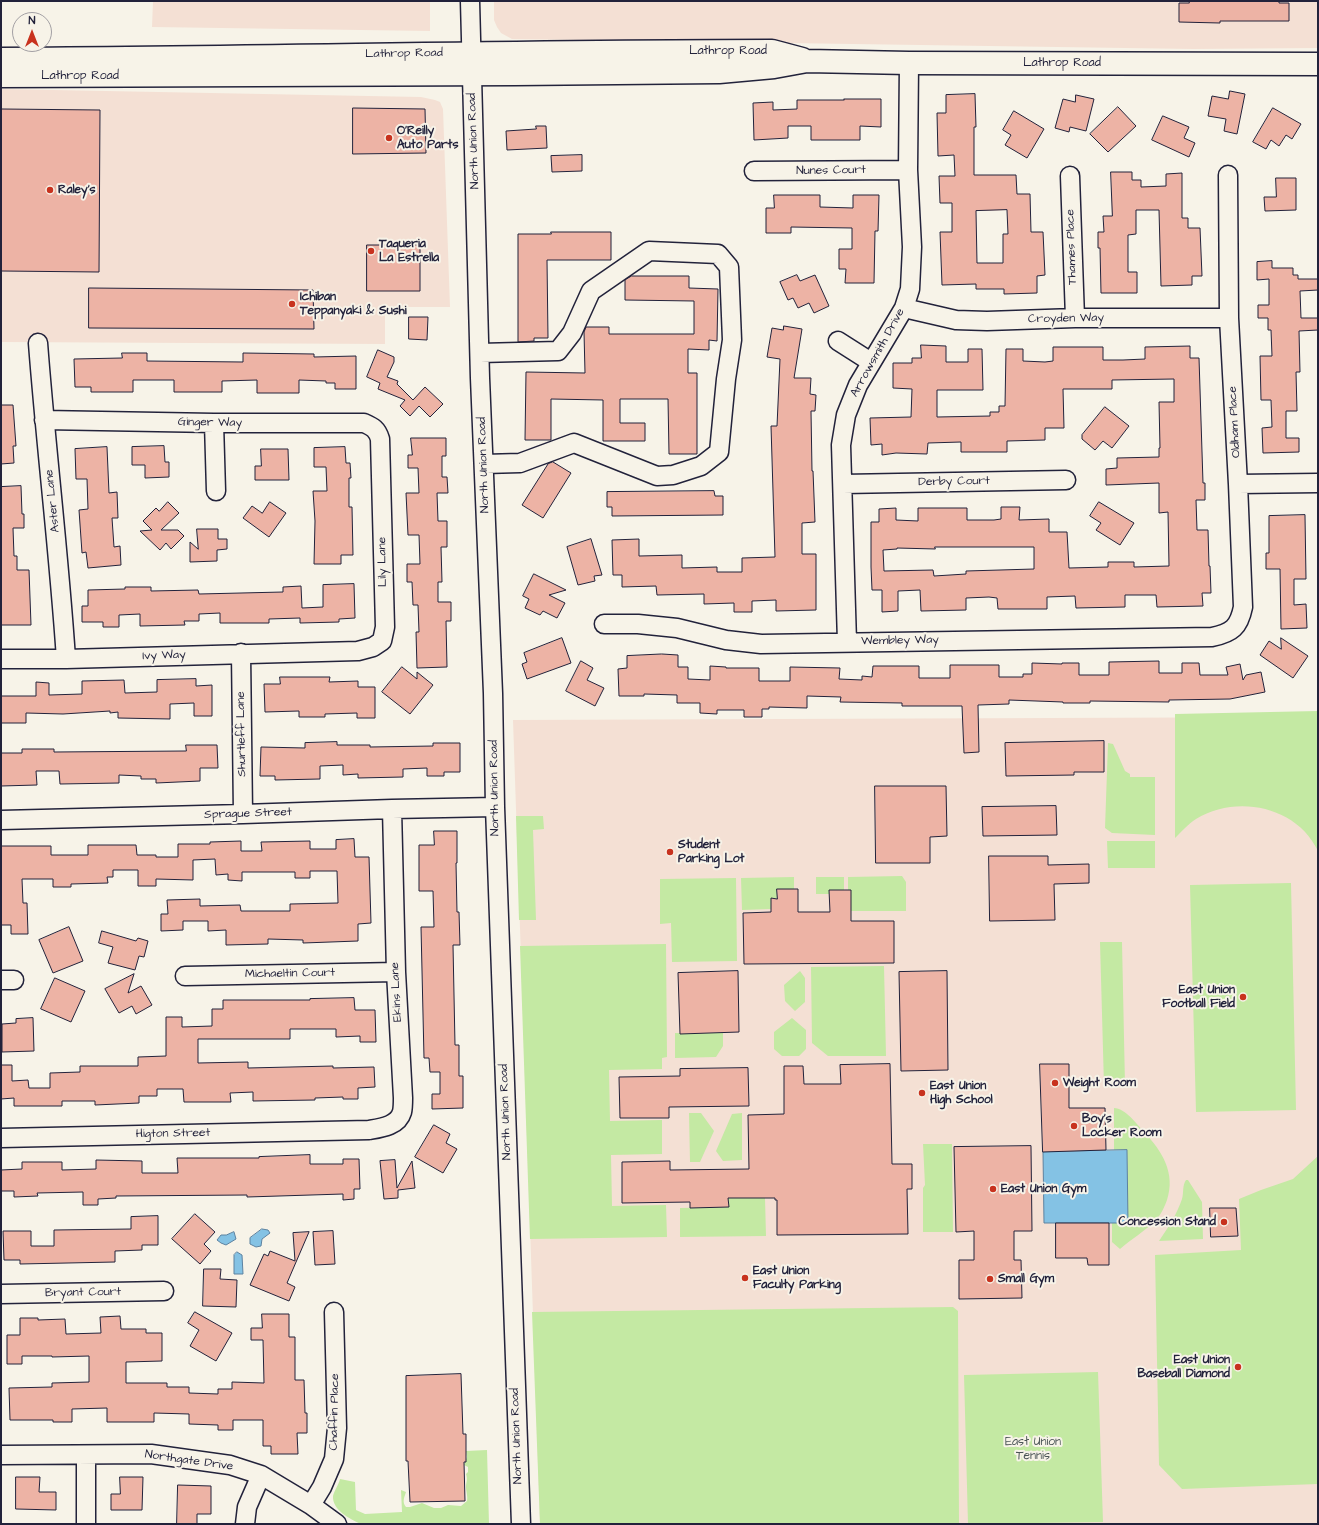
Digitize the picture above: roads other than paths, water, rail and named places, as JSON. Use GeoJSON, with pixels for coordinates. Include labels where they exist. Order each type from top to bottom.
{"type":"FeatureCollection","features":[{"type":"Feature","properties":{"kind":"main road","name":"Lathrop Road"},"geometry":{"type":"LineString","coordinates":[[1,59],[772,51],[807,60],[909,63],[1318,64]]}},
{"type":"Feature","properties":{"kind":"main road","name":"Lathrop Road"},"geometry":{"type":"LineString","coordinates":[[1,76],[719,72],[774,67],[807,60]]}},
{"type":"Feature","properties":{"kind":"street","name":"North Union Road"},"geometry":{"type":"LineString","coordinates":[[470,1],[480,353],[493,693],[495,807],[521,1524]]}},
{"type":"Feature","properties":{"kind":"street","name":"Arrowsmith Drive"},"geometry":{"type":"LineString","coordinates":[[847,642],[841,445],[846,415],[858,385],[904,308],[910,289],[912,247],[908,170],[909,63]]}},
{"type":"Feature","properties":{"kind":"street","name":"Nunes Court"},"geometry":{"type":"LineString","coordinates":[[754,171],[908,170]]}},
{"type":"Feature","properties":{"kind":"street","name":"Oldham Place"},"geometry":{"type":"LineString","coordinates":[[1198,637],[1212,637],[1226,634],[1232,630],[1240,619],[1243,607],[1229,318],[1228,175]]}},
{"type":"Feature","properties":{"kind":"street","name":"Thames Place"},"geometry":{"type":"LineString","coordinates":[[1070,176],[1075,318]]}},
{"type":"Feature","properties":{"kind":"street"},"geometry":{"type":"LineString","coordinates":[[480,353],[558,351],[572,334],[591,291],[649,251],[718,254],[729,267],[732,340],[726,379],[719,452],[701,466],[673,475],[657,476],[574,443],[520,463],[484,464]]}},
{"type":"Feature","properties":{"kind":"street","name":"Croyden Way"},"geometry":{"type":"LineString","coordinates":[[904,308],[956,320],[987,321],[1075,318],[1229,318]]}},
{"type":"Feature","properties":{"kind":"street"},"geometry":{"type":"LineString","coordinates":[[838,341],[871,362]]}},
{"type":"Feature","properties":{"kind":"street","name":"Aster Lane"},"geometry":{"type":"LineString","coordinates":[[38,343],[44,420],[59,564],[66,659]]}},
{"type":"Feature","properties":{"kind":"street","name":"Ginger Way"},"geometry":{"type":"LineString","coordinates":[[44,420],[214,423],[364,423],[375,428]]}},
{"type":"Feature","properties":{"kind":"street"},"geometry":{"type":"LineString","coordinates":[[214,423],[216,491]]}},
{"type":"Feature","properties":{"kind":"street","name":"Lily Lane"},"geometry":{"type":"LineString","coordinates":[[328,651],[358,651],[373,647],[382,641],[385,627],[380,439],[375,428]]}},
{"type":"Feature","properties":{"kind":"street","name":"Derby Court"},"geometry":{"type":"LineString","coordinates":[[843,484],[1066,480]]}},
{"type":"Feature","properties":{"kind":"street"},"geometry":{"type":"LineString","coordinates":[[1238,484],[1318,483]]}},
{"type":"Feature","properties":{"kind":"street","name":"Wembley Way"},"geometry":{"type":"LineString","coordinates":[[604,624],[638,624],[677,628],[726,640],[761,644],[1198,637]]}},
{"type":"Feature","properties":{"kind":"street","name":"Ivy Way"},"geometry":{"type":"LineString","coordinates":[[1,659],[66,659],[328,651]]}},
{"type":"Feature","properties":{"kind":"street","name":"Shurtleff Lane"},"geometry":{"type":"LineString","coordinates":[[241,654],[243,814]]}},
{"type":"Feature","properties":{"kind":"street","name":"Sprague Street"},"geometry":{"type":"LineString","coordinates":[[1,820],[495,807]]}},
{"type":"Feature","properties":{"kind":"street","name":"Ekins Lane"},"geometry":{"type":"LineString","coordinates":[[345,1130],[369,1130],[388,1127],[396,1121],[402,1113],[403,1098],[396,972],[392,809]]}},
{"type":"Feature","properties":{"kind":"street","name":"Michaeltin Court"},"geometry":{"type":"LineString","coordinates":[[185,976],[396,972]]}},
{"type":"Feature","properties":{"kind":"street","name":"Higton Street"},"geometry":{"type":"LineString","coordinates":[[1,1138],[345,1130]]}},
{"type":"Feature","properties":{"kind":"street","name":"Bryant Court"},"geometry":{"type":"LineString","coordinates":[[1,1294],[164,1291]]}},
{"type":"Feature","properties":{"kind":"street","name":"Chaffin Place"},"geometry":{"type":"LineString","coordinates":[[311,1505],[322,1487],[334,1459],[337,1428],[334,1312]]}},
{"type":"Feature","properties":{"kind":"street","name":"Northgate Drive"},"geometry":{"type":"LineString","coordinates":[[1,1455],[151,1454],[230,1465],[261,1476],[311,1505],[337,1524]]}},
{"type":"Feature","properties":{"kind":"street"},"geometry":{"type":"LineString","coordinates":[[86,1455],[86,1524]]}},
{"type":"Feature","properties":{"kind":"street"},"geometry":{"type":"LineString","coordinates":[[245,1524],[247,1507],[261,1476]]}},
{"type":"Feature","properties":{"kind":"water"},"geometry":{"type":"Polygon","coordinates":[[[1127,1150],[1128,1223],[1044,1223],[1043,1152],[1127,1150]]]}},
{"type":"Feature","properties":{"kind":"water"},"geometry":{"type":"Polygon","coordinates":[[[262,1229],[268,1230],[270,1233],[262,1239],[261,1246],[256,1247],[250,1244],[250,1238],[262,1229]]]}},
{"type":"Feature","properties":{"kind":"water"},"geometry":{"type":"Polygon","coordinates":[[[234,1232],[236,1239],[226,1245],[217,1240],[221,1235],[234,1232]]]}},
{"type":"Feature","properties":{"kind":"water"},"geometry":{"type":"Polygon","coordinates":[[[237,1252],[242,1255],[243,1274],[234,1274],[234,1255],[237,1252]]]}},
{"type":"Feature","properties":{"kind":"place","name":"O'Reilly Auto Parts"},"geometry":{"type":"Point","coordinates":[389,138]}},
{"type":"Feature","properties":{"kind":"place","name":"Raley's"},"geometry":{"type":"Point","coordinates":[50,190]}},
{"type":"Feature","properties":{"kind":"place","name":"Taqueria La Estrella"},"geometry":{"type":"Point","coordinates":[371,251]}},
{"type":"Feature","properties":{"kind":"place","name":"Ichiban Teppanyaki & Sushi"},"geometry":{"type":"Point","coordinates":[292,304]}},
{"type":"Feature","properties":{"kind":"place","name":"Student Parking Lot"},"geometry":{"type":"Point","coordinates":[670,852]}},
{"type":"Feature","properties":{"kind":"place","name":"East Union Football Field"},"geometry":{"type":"Point","coordinates":[1243,997]}},
{"type":"Feature","properties":{"kind":"place","name":"Weight Room"},"geometry":{"type":"Point","coordinates":[1055,1083]}},
{"type":"Feature","properties":{"kind":"place","name":"East Union High School"},"geometry":{"type":"Point","coordinates":[922,1093]}},
{"type":"Feature","properties":{"kind":"place","name":"Boy's Locker Room"},"geometry":{"type":"Point","coordinates":[1074,1126]}},
{"type":"Feature","properties":{"kind":"place","name":"East Union Gym"},"geometry":{"type":"Point","coordinates":[993,1189]}},
{"type":"Feature","properties":{"kind":"place","name":"Concession Stand"},"geometry":{"type":"Point","coordinates":[1224,1222]}},
{"type":"Feature","properties":{"kind":"place","name":"East Union Faculty Parking"},"geometry":{"type":"Point","coordinates":[745,1278]}},
{"type":"Feature","properties":{"kind":"place","name":"Small Gym"},"geometry":{"type":"Point","coordinates":[990,1279]}},
{"type":"Feature","properties":{"kind":"place","name":"East Union Baseball Diamond"},"geometry":{"type":"Point","coordinates":[1238,1367]}},
{"type":"Feature","properties":{"kind":"park label","name":"East Union Tennis"},"geometry":{"type":"Point","coordinates":[1033,1449]}}]}
